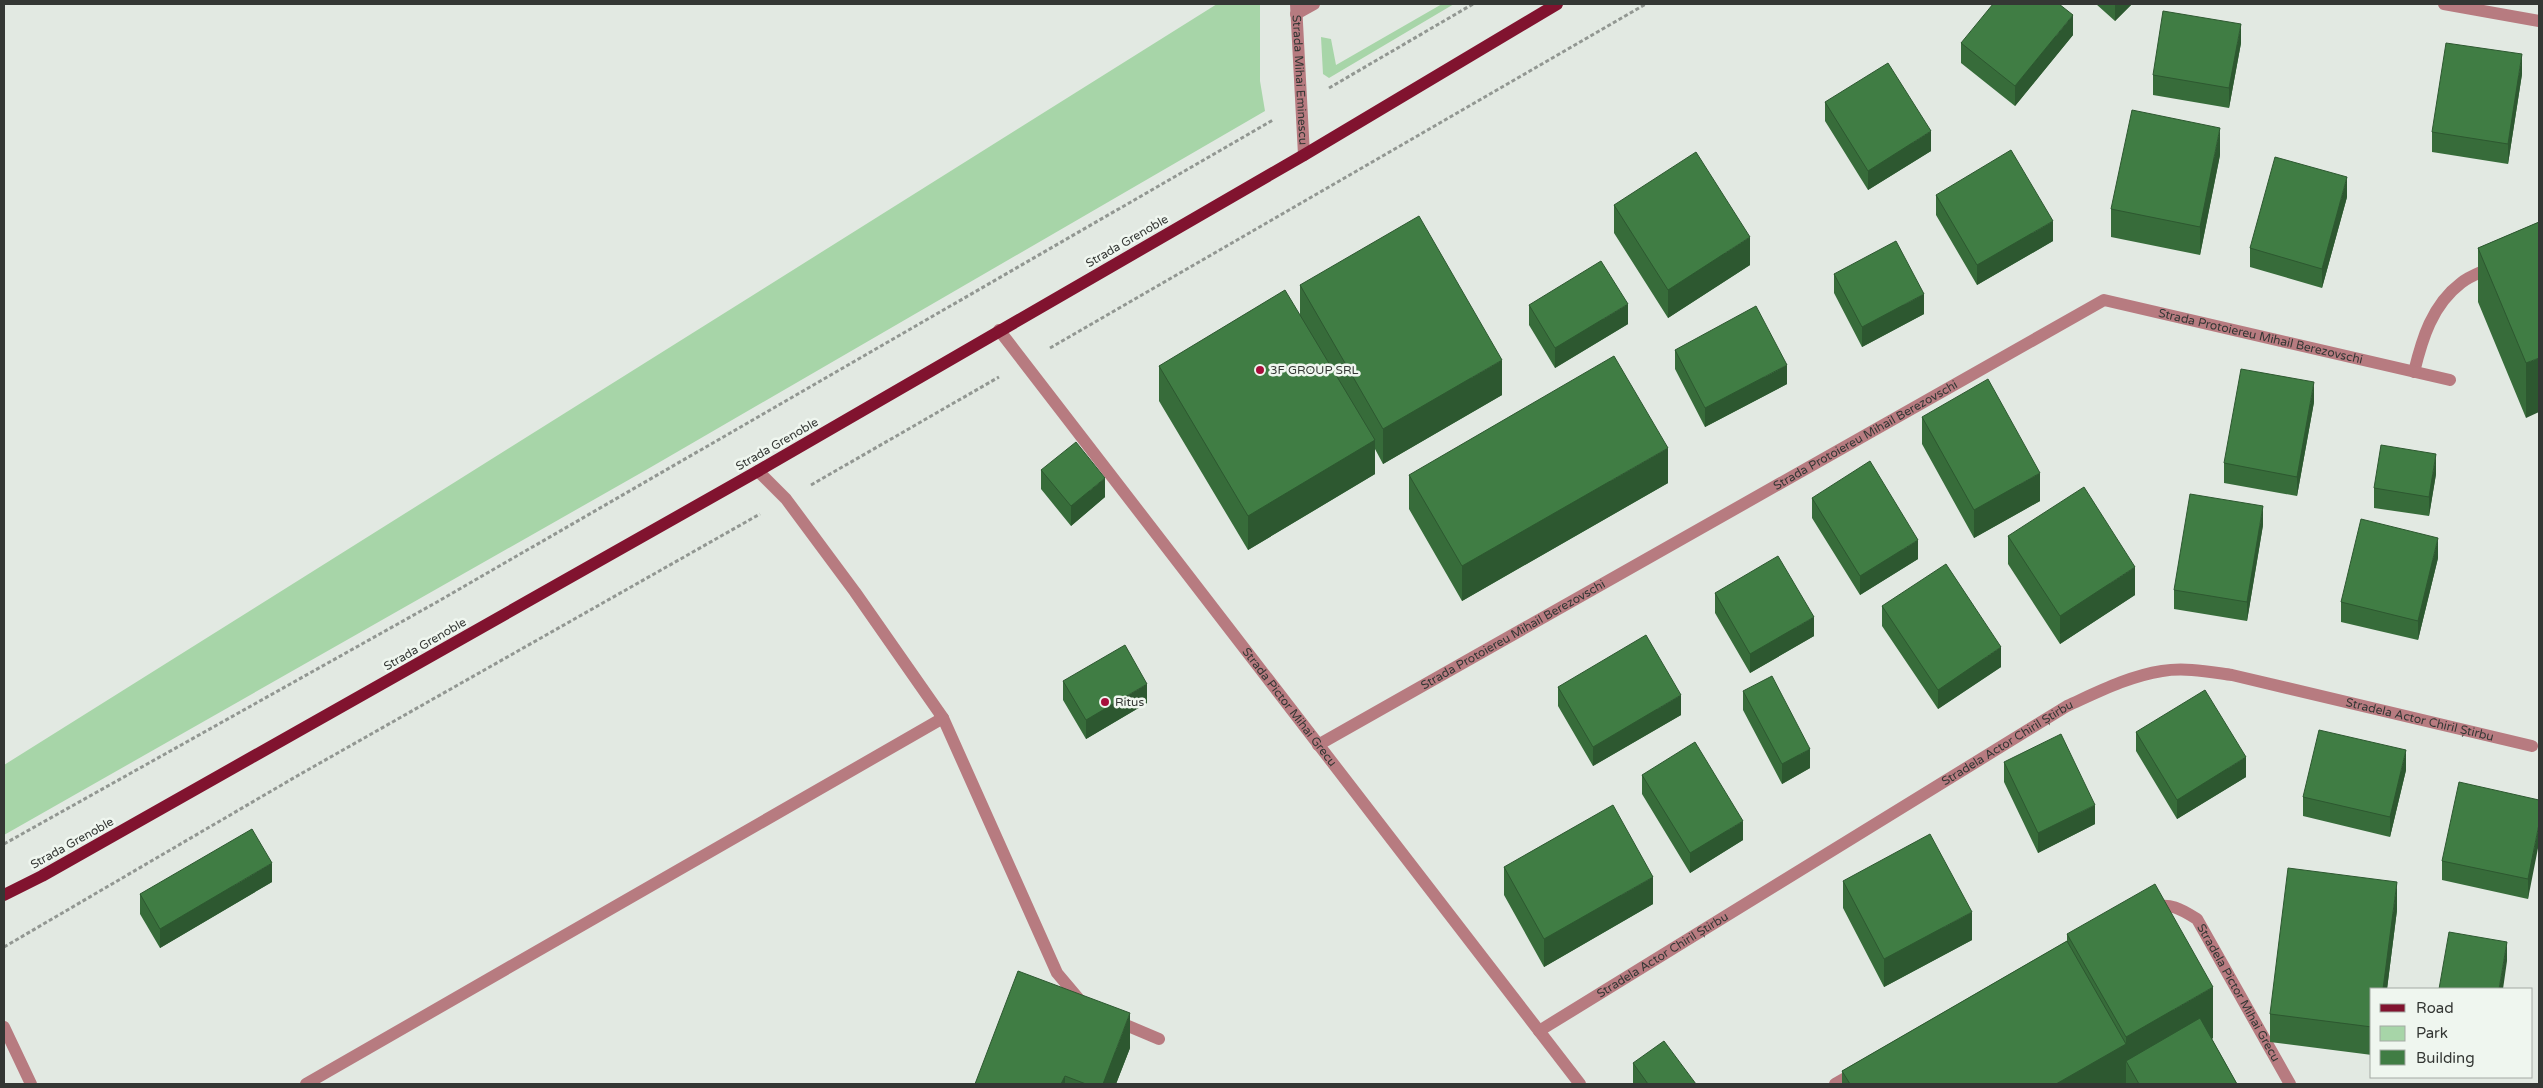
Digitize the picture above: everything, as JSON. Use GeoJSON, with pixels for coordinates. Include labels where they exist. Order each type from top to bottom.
{"type":"FeatureCollection","features":[{"type":"Feature","properties":{"kind":"main road","name":"Strada Grenoble"},"geometry":{"type":"LineString","coordinates":[[4,895],[42,876],[758,471],[998,330],[1304,156],[1557,4]]}},
{"type":"Feature","properties":{"kind":"street"},"geometry":{"type":"LineString","coordinates":[[1296,9],[1314,4]]}},
{"type":"Feature","properties":{"kind":"street"},"geometry":{"type":"LineString","coordinates":[[2444,4],[2539,21]]}},
{"type":"Feature","properties":{"kind":"street","name":"Strada Mihai Eminescu"},"geometry":{"type":"LineString","coordinates":[[1296,9],[1304,156]]}},
{"type":"Feature","properties":{"kind":"street"},"geometry":{"type":"LineString","coordinates":[[2414,372],[2422,340],[2430,321],[2442,304],[2461,283],[2504,261]]}},
{"type":"Feature","properties":{"kind":"street","name":"Strada Protoiereu Mihail Berezovschi"},"geometry":{"type":"LineString","coordinates":[[1318,745],[2104,300],[2450,380]]}},
{"type":"Feature","properties":{"kind":"street","name":"Strada Pictor Mihai Grecu"},"geometry":{"type":"LineString","coordinates":[[998,330],[1580,1084]]}},
{"type":"Feature","properties":{"kind":"street"},"geometry":{"type":"LineString","coordinates":[[758,471],[786,499],[855,592],[943,718],[1057,973],[1088,1010],[1159,1039]]}},
{"type":"Feature","properties":{"kind":"street","name":"Stradela Actor Chiril Știrbu"},"geometry":{"type":"LineString","coordinates":[[1540,1031],[2067,706],[2121,682],[2163,670],[2196,670],[2232,675],[2532,746]]}},
{"type":"Feature","properties":{"kind":"street"},"geometry":{"type":"LineString","coordinates":[[306,1084],[943,718]]}},
{"type":"Feature","properties":{"kind":"street","name":"Stradela Pictor Mihai Grecu"},"geometry":{"type":"LineString","coordinates":[[2144,912],[2165,904],[2174,906],[2197,919],[2290,1084]]}},
{"type":"Feature","properties":{"kind":"street"},"geometry":{"type":"LineString","coordinates":[[4,1027],[31,1084]]}},
{"type":"Feature","properties":{"kind":"street"},"geometry":{"type":"LineString","coordinates":[[1835,1084],[1870,1065]]}},
{"type":"Feature","properties":{"kind":"path"},"geometry":{"type":"LineString","coordinates":[[4,844],[429,606],[1472,4]]}},
{"type":"Feature","properties":{"kind":"path"},"geometry":{"type":"LineString","coordinates":[[4,947],[297,776],[1024,363],[1646,4]]}},
{"type":"Feature","properties":{"kind":"green space"},"geometry":{"type":"Polygon","coordinates":[[[1217,4],[1260,4],[1260,81],[1265,111],[646,470],[4,835],[4,765],[1217,4]]]}},
{"type":"Feature","properties":{"kind":"green space"},"geometry":{"type":"Polygon","coordinates":[[[1442,4],[1454,4],[1329,78],[1323,74],[1321,37],[1331,39],[1336,65],[1442,4]]]}},
{"type":"Feature","properties":{"kind":"building"},"geometry":{"type":"Polygon","coordinates":[[[1993,4],[2059,4],[2073,15],[2015,86],[1961,43],[1993,4]]]}},
{"type":"Feature","properties":{"kind":"building"},"geometry":{"type":"Polygon","coordinates":[[[2163,11],[2241,24],[2229,88],[2153,75],[2163,11]]]}},
{"type":"Feature","properties":{"kind":"building"},"geometry":{"type":"Polygon","coordinates":[[[2446,43],[2522,54],[2508,144],[2432,132],[2446,43]]]}},
{"type":"Feature","properties":{"kind":"building"},"geometry":{"type":"Polygon","coordinates":[[[1888,63],[1931,131],[1868,171],[1825,102],[1888,63]]]}},
{"type":"Feature","properties":{"kind":"building"},"geometry":{"type":"Polygon","coordinates":[[[2132,110],[2220,128],[2200,227],[2111,209],[2132,110]]]}},
{"type":"Feature","properties":{"kind":"building"},"geometry":{"type":"Polygon","coordinates":[[[2011,150],[2053,221],[1977,265],[1936,195],[2011,150]]]}},
{"type":"Feature","properties":{"kind":"building"},"geometry":{"type":"Polygon","coordinates":[[[1696,152],[1750,237],[1668,290],[1614,205],[1696,152]]]}},
{"type":"Feature","properties":{"kind":"building"},"geometry":{"type":"Polygon","coordinates":[[[2275,157],[2347,177],[2322,269],[2250,248],[2275,157]]]}},
{"type":"Feature","properties":{"kind":"building"},"geometry":{"type":"Polygon","coordinates":[[[1419,216],[1502,360],[1383,429],[1300,285],[1419,216]]]}},
{"type":"Feature","properties":{"kind":"building"},"geometry":{"type":"Polygon","coordinates":[[[2539,222],[2539,358],[2526,363],[2478,248],[2539,222]]]}},
{"type":"Feature","properties":{"kind":"building"},"geometry":{"type":"Polygon","coordinates":[[[1896,241],[1924,294],[1862,327],[1834,274],[1896,241]]]}},
{"type":"Feature","properties":{"kind":"building"},"geometry":{"type":"Polygon","coordinates":[[[1601,261],[1628,304],[1555,348],[1529,305],[1601,261]]]}},
{"type":"Feature","properties":{"kind":"building"},"geometry":{"type":"Polygon","coordinates":[[[1285,290],[1375,440],[1248,516],[1159,366],[1285,290]]]}},
{"type":"Feature","properties":{"kind":"building"},"geometry":{"type":"Polygon","coordinates":[[[1756,306],[1787,365],[1705,408],[1675,350],[1756,306]]]}},
{"type":"Feature","properties":{"kind":"building"},"geometry":{"type":"Polygon","coordinates":[[[1614,356],[1668,448],[1462,566],[1409,475],[1614,356]]]}},
{"type":"Feature","properties":{"kind":"building"},"geometry":{"type":"Polygon","coordinates":[[[2241,369],[2314,382],[2297,477],[2224,463],[2241,369]]]}},
{"type":"Feature","properties":{"kind":"building"},"geometry":{"type":"Polygon","coordinates":[[[1988,379],[2040,473],[1974,510],[1922,417],[1988,379]]]}},
{"type":"Feature","properties":{"kind":"building"},"geometry":{"type":"Polygon","coordinates":[[[1076,442],[1105,478],[1071,506],[1041,470],[1076,442]]]}},
{"type":"Feature","properties":{"kind":"building"},"geometry":{"type":"Polygon","coordinates":[[[2381,445],[2436,454],[2429,497],[2374,488],[2381,445]]]}},
{"type":"Feature","properties":{"kind":"building"},"geometry":{"type":"Polygon","coordinates":[[[1870,461],[1918,540],[1860,576],[1812,498],[1870,461]]]}},
{"type":"Feature","properties":{"kind":"building"},"geometry":{"type":"Polygon","coordinates":[[[2084,487],[2135,567],[2060,616],[2008,536],[2084,487]]]}},
{"type":"Feature","properties":{"kind":"building"},"geometry":{"type":"Polygon","coordinates":[[[2190,494],[2263,506],[2247,602],[2174,590],[2190,494]]]}},
{"type":"Feature","properties":{"kind":"building"},"geometry":{"type":"Polygon","coordinates":[[[2361,519],[2438,538],[2418,621],[2341,602],[2361,519]]]}},
{"type":"Feature","properties":{"kind":"building"},"geometry":{"type":"Polygon","coordinates":[[[1778,556],[1814,617],[1750,654],[1715,593],[1778,556]]]}},
{"type":"Feature","properties":{"kind":"building"},"geometry":{"type":"Polygon","coordinates":[[[1946,564],[2001,647],[1938,690],[1882,606],[1946,564]]]}},
{"type":"Feature","properties":{"kind":"building"},"geometry":{"type":"Polygon","coordinates":[[[1646,635],[1681,695],[1593,747],[1558,687],[1646,635]]]}},
{"type":"Feature","properties":{"kind":"building"},"geometry":{"type":"Polygon","coordinates":[[[1125,645],[1147,684],[1086,720],[1063,681],[1125,645]]]}},
{"type":"Feature","properties":{"kind":"building"},"geometry":{"type":"Polygon","coordinates":[[[1772,676],[1810,749],[1782,764],[1743,691],[1772,676]]]}},
{"type":"Feature","properties":{"kind":"building"},"geometry":{"type":"Polygon","coordinates":[[[2205,690],[2246,757],[2177,800],[2136,732],[2205,690]]]}},
{"type":"Feature","properties":{"kind":"building"},"geometry":{"type":"Polygon","coordinates":[[[2319,730],[2406,750],[2390,817],[2303,797],[2319,730]]]}},
{"type":"Feature","properties":{"kind":"building"},"geometry":{"type":"Polygon","coordinates":[[[2061,734],[2095,805],[2038,833],[2004,762],[2061,734]]]}},
{"type":"Feature","properties":{"kind":"building"},"geometry":{"type":"Polygon","coordinates":[[[1695,742],[1743,821],[1690,853],[1642,775],[1695,742]]]}},
{"type":"Feature","properties":{"kind":"building"},"geometry":{"type":"Polygon","coordinates":[[[2459,782],[2539,800],[2539,824],[2528,879],[2442,861],[2459,782]]]}},
{"type":"Feature","properties":{"kind":"building"},"geometry":{"type":"Polygon","coordinates":[[[1613,805],[1653,877],[1544,939],[1504,867],[1613,805]]]}},
{"type":"Feature","properties":{"kind":"building"},"geometry":{"type":"Polygon","coordinates":[[[252,829],[272,863],[160,929],[140,894],[252,829]]]}},
{"type":"Feature","properties":{"kind":"building"},"geometry":{"type":"Polygon","coordinates":[[[1930,834],[1972,912],[1884,959],[1843,881],[1930,834]]]}},
{"type":"Feature","properties":{"kind":"building"},"geometry":{"type":"Polygon","coordinates":[[[2288,868],[2397,882],[2383,988],[2370,988],[2370,1027],[2270,1014],[2288,868]]]}},
{"type":"Feature","properties":{"kind":"building"},"geometry":{"type":"Polygon","coordinates":[[[2155,884],[2213,987],[2126,1037],[2067,934],[2155,884]]]}},
{"type":"Feature","properties":{"kind":"building"},"geometry":{"type":"Polygon","coordinates":[[[2449,932],[2507,942],[2499,988],[2439,988],[2449,932]]]}},
{"type":"Feature","properties":{"kind":"building"},"geometry":{"type":"Polygon","coordinates":[[[2067,941],[2126,1044],[2056,1084],[1850,1084],[1842,1071],[2067,941]]]}},
{"type":"Feature","properties":{"kind":"building"},"geometry":{"type":"Polygon","coordinates":[[[1018,971],[1130,1013],[1103,1084],[1086,1084],[1065,1076],[1061,1084],[975,1084],[1018,971]]]}},
{"type":"Feature","properties":{"kind":"building"},"geometry":{"type":"Polygon","coordinates":[[[2200,1018],[2237,1084],[2139,1084],[2126,1061],[2200,1018]]]}},
{"type":"Feature","properties":{"kind":"building"},"geometry":{"type":"Polygon","coordinates":[[[1664,1041],[1696,1084],[1648,1084],[1633,1063],[1664,1041]]]}},
{"type":"Feature","properties":{"kind":"place","name":"3F GROUP SRL"},"geometry":{"type":"Point","coordinates":[1260,370]}},
{"type":"Feature","properties":{"kind":"place","name":"Ritus"},"geometry":{"type":"Point","coordinates":[1105,702]}}]}
